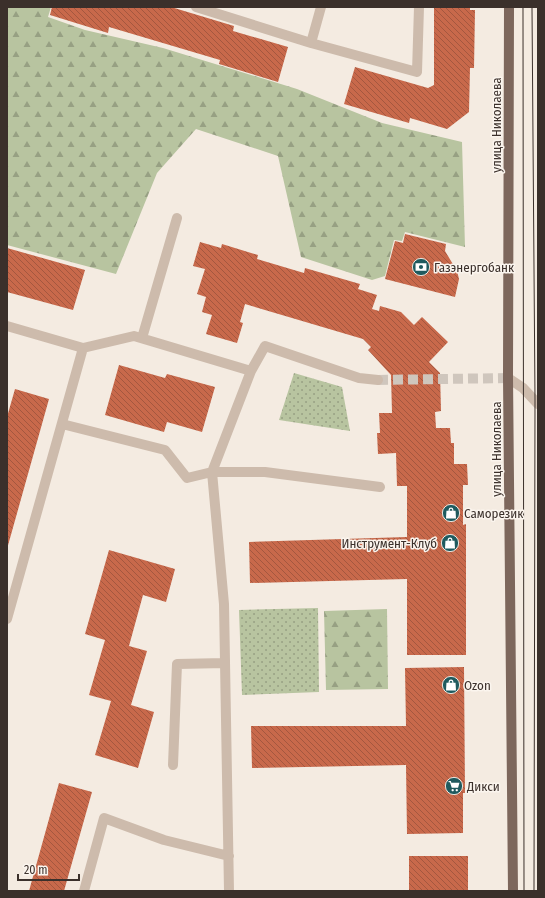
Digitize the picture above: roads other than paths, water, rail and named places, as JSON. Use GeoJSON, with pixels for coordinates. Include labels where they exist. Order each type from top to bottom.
{"type":"FeatureCollection","features":[{"type":"Feature","properties":{"kind":"main road","name":"улица Николаева"},"geometry":{"type":"LineString","coordinates":[[509,7],[508,378],[513,891]]}},
{"type":"Feature","properties":{"kind":"street"},"geometry":{"type":"LineString","coordinates":[[196,7],[311,43],[417,72],[419,7]]}},
{"type":"Feature","properties":{"kind":"street"},"geometry":{"type":"LineString","coordinates":[[311,43],[321,7]]}},
{"type":"Feature","properties":{"kind":"street"},"geometry":{"type":"LineString","coordinates":[[142,338],[177,218]]}},
{"type":"Feature","properties":{"kind":"street"},"geometry":{"type":"LineString","coordinates":[[7,326],[83,348],[134,336],[251,371]]}},
{"type":"Feature","properties":{"kind":"street"},"geometry":{"type":"LineString","coordinates":[[229,891],[224,604],[212,472],[251,371],[265,346],[359,378],[378,380]]}},
{"type":"Feature","properties":{"kind":"street"},"geometry":{"type":"LineString","coordinates":[[7,618],[83,348]]}},
{"type":"Feature","properties":{"kind":"street"},"geometry":{"type":"LineString","coordinates":[[508,378],[523,388],[538,404]]}},
{"type":"Feature","properties":{"kind":"street"},"geometry":{"type":"LineString","coordinates":[[62,424],[165,450],[187,478],[212,472],[265,472],[380,487]]}},
{"type":"Feature","properties":{"kind":"street"},"geometry":{"type":"LineString","coordinates":[[173,765],[177,664],[225,663]]}},
{"type":"Feature","properties":{"kind":"street"},"geometry":{"type":"LineString","coordinates":[[84,891],[104,818],[164,840],[229,856]]}},
{"type":"Feature","properties":{"kind":"tunnel"},"geometry":{"type":"LineString","coordinates":[[378,380],[508,378]]}},
{"type":"Feature","properties":{"kind":"tram line"},"geometry":{"type":"LineString","coordinates":[[523,7],[524,891]]}},
{"type":"Feature","properties":{"kind":"tram line"},"geometry":{"type":"LineString","coordinates":[[532,7],[535,400],[534,891]]}},
{"type":"Feature","properties":{"kind":"place","name":"Газэнергобанк"},"geometry":{"type":"Point","coordinates":[421,267]}},
{"type":"Feature","properties":{"kind":"place","name":"Саморезик"},"geometry":{"type":"Point","coordinates":[451,513]}},
{"type":"Feature","properties":{"kind":"place","name":"Инструмент-Клуб"},"geometry":{"type":"Point","coordinates":[450,543]}},
{"type":"Feature","properties":{"kind":"place","name":"Ozon"},"geometry":{"type":"Point","coordinates":[451,685]}},
{"type":"Feature","properties":{"kind":"place","name":"Дикси"},"geometry":{"type":"Point","coordinates":[454,786]}}]}
